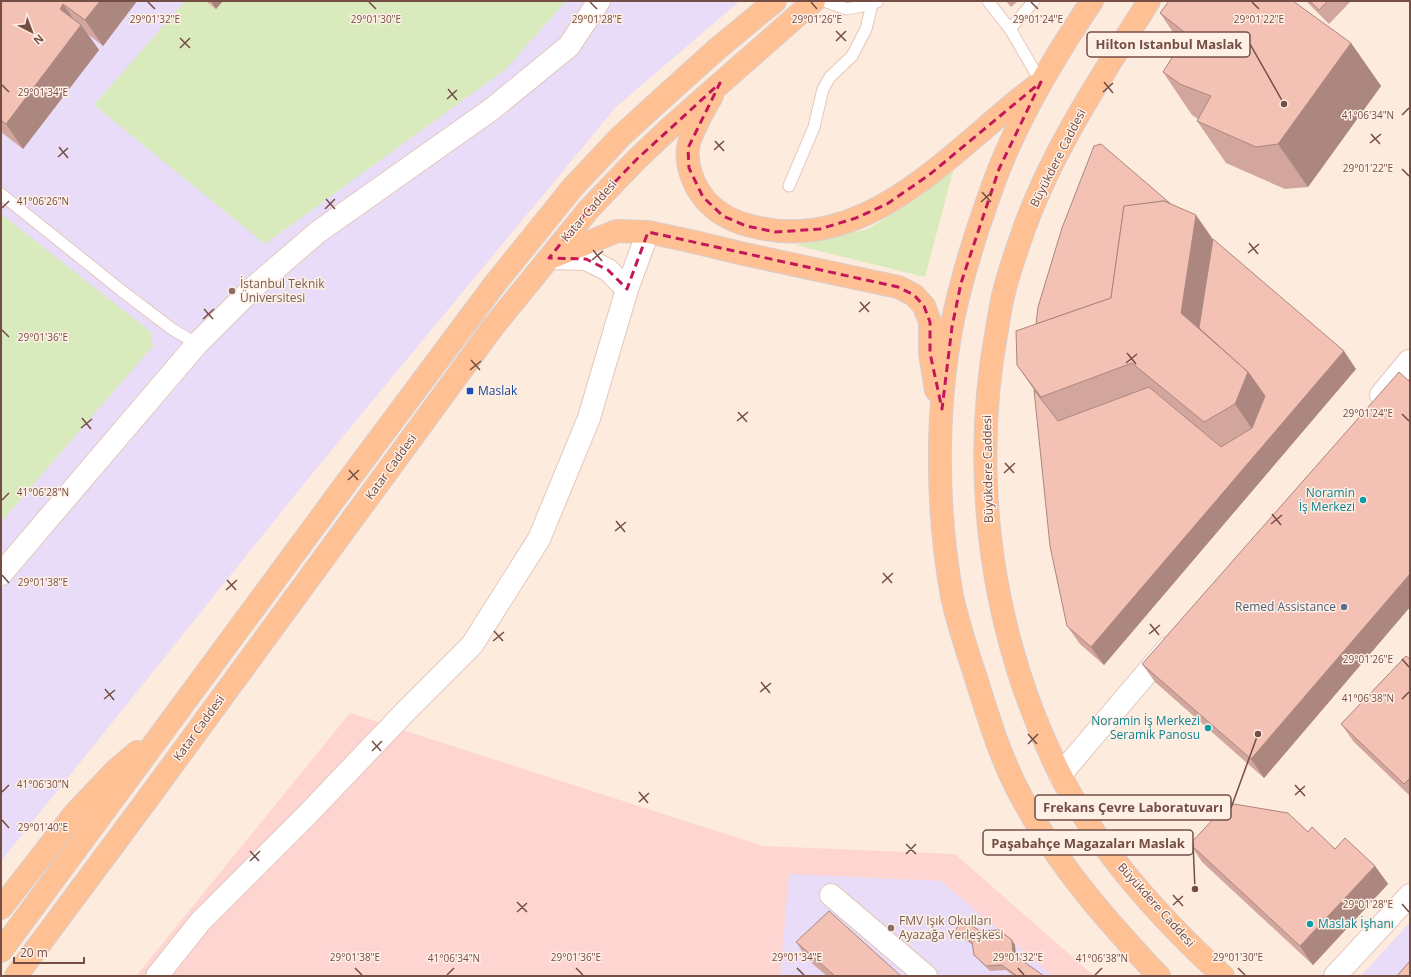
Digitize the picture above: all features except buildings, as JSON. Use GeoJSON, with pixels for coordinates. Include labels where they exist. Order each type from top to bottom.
{"type":"FeatureCollection","features":[{"type":"Feature","properties":{"kind":"main road"},"geometry":{"type":"LineString","coordinates":[[1,951],[494,285],[573,187],[620,137],[654,104],[775,1]]}},
{"type":"Feature","properties":{"kind":"main road","name":"Katar Caddesi"},"geometry":{"type":"LineString","coordinates":[[16,976],[144,804],[493,327],[589,208],[637,159],[720,83],[814,1]]}},
{"type":"Feature","properties":{"kind":"main road"},"geometry":{"type":"LineString","coordinates":[[1092,1],[1041,82],[1013,136],[999,169],[966,268],[952,327],[942,409],[940,451],[945,550],[961,634],[996,740],[1004,761],[1022,798],[1051,846],[1076,882],[1141,959],[1158,976]]}},
{"type":"Feature","properties":{"kind":"main road","name":"Büyükdere Caddesi"},"geometry":{"type":"LineString","coordinates":[[1149,1],[1096,85],[1061,148],[1037,195],[1024,230],[1004,292],[992,358],[986,406],[986,499],[990,543],[1001,605],[1030,706],[1060,775],[1086,819],[1108,851],[1134,884],[1174,928],[1223,976]]}},
{"type":"Feature","properties":{"kind":"main road"},"geometry":{"type":"LineString","coordinates":[[720,83],[706,106],[688,148],[689,168],[703,197],[723,216],[746,226],[776,232],[820,229],[856,218],[887,204],[929,175],[963,148],[1010,105],[1041,82]]}},
{"type":"Feature","properties":{"kind":"main road"},"geometry":{"type":"LineString","coordinates":[[549,258],[617,232],[648,232],[898,287],[914,295],[924,306],[930,322],[930,353],[935,387],[942,409]]}},
{"type":"Feature","properties":{"kind":"main road"},"geometry":{"type":"LineString","coordinates":[[1,908],[75,813],[116,770],[170,723]]}},
{"type":"Feature","properties":{"kind":"street"},"geometry":{"type":"LineString","coordinates":[[1,574],[196,344],[254,287],[318,232],[492,109],[569,46],[599,1]]}},
{"type":"Feature","properties":{"kind":"street"},"geometry":{"type":"LineString","coordinates":[[156,976],[200,922],[305,818],[406,711],[472,645],[539,539],[590,418],[627,289],[648,232]]}},
{"type":"Feature","properties":{"kind":"street"},"geometry":{"type":"LineString","coordinates":[[549,258],[586,259],[608,270],[627,289]]}},
{"type":"Feature","properties":{"kind":"street"},"geometry":{"type":"LineString","coordinates":[[1368,410],[1409,361]]}},
{"type":"Feature","properties":{"kind":"street"},"geometry":{"type":"LineString","coordinates":[[1060,775],[1178,635]]}},
{"type":"Feature","properties":{"kind":"street"},"geometry":{"type":"LineString","coordinates":[[831,895],[926,976]]}},
{"type":"Feature","properties":{"kind":"street"},"geometry":{"type":"LineString","coordinates":[[1335,976],[1410,895]]}},
{"type":"Feature","properties":{"kind":"lane"},"geometry":{"type":"LineString","coordinates":[[824,1],[847,9],[875,3]]}},
{"type":"Feature","properties":{"kind":"lane"},"geometry":{"type":"LineString","coordinates":[[988,1],[1010,29],[1041,82]]}},
{"type":"Feature","properties":{"kind":"lane"},"geometry":{"type":"LineString","coordinates":[[1010,29],[1034,1]]}},
{"type":"Feature","properties":{"kind":"lane"},"geometry":{"type":"LineString","coordinates":[[789,186],[814,127],[823,89],[830,77],[852,56],[866,29],[875,3]]}},
{"type":"Feature","properties":{"kind":"lane"},"geometry":{"type":"LineString","coordinates":[[1,194],[172,329],[196,344]]}},
{"type":"Feature","properties":{"kind":"highlighted area"},"geometry":{"type":"Polygon","coordinates":[[[1041,82],[999,169],[961,283],[952,327],[942,409],[930,353],[930,322],[924,306],[914,295],[898,287],[648,232],[627,289],[608,270],[586,259],[549,258],[589,209],[637,159],[720,83],[688,148],[689,168],[703,197],[723,216],[746,226],[776,232],[820,229],[856,218],[887,204],[929,175],[1041,82]]]}},
{"type":"Feature","properties":{"kind":"shaded area","name":"İstanbul Teknik Üniversitesi"},"geometry":{"type":"Polygon","coordinates":[[[1,1],[740,1],[616,107],[311,475],[1,861],[1,1]]]}},
{"type":"Feature","properties":{"kind":"shaded area"},"geometry":{"type":"Polygon","coordinates":[[[350,713],[763,846],[955,854],[1094,976],[136,976],[350,713]]]}},
{"type":"Feature","properties":{"kind":"shaded area","name":"FMV Işık Okulları Ayazağa Yerleşkesi"},"geometry":{"type":"Polygon","coordinates":[[[789,874],[941,881],[1053,976],[780,976],[789,874]]]}},
{"type":"Feature","properties":{"kind":"shaded area"},"geometry":{"type":"Polygon","coordinates":[[[1410,922],[1410,976],[1361,976],[1410,922]]]}},
{"type":"Feature","properties":{"kind":"green space"},"geometry":{"type":"Polygon","coordinates":[[[185,1],[206,1],[216,9],[223,1],[566,1],[506,69],[265,244],[94,105],[185,1]]]}},
{"type":"Feature","properties":{"kind":"green space"},"geometry":{"type":"Polygon","coordinates":[[[954,168],[925,277],[795,245],[868,229],[916,199],[954,168]]]}},
{"type":"Feature","properties":{"kind":"green space"},"geometry":{"type":"Polygon","coordinates":[[[1,214],[151,332],[153,346],[1,522],[1,214]]]}},
{"type":"Feature","properties":{"kind":"place","name":"Hilton Istanbul Maslak"},"geometry":{"type":"Point","coordinates":[1284,104]}},
{"type":"Feature","properties":{"kind":"place","name":"İstanbul Teknik Üniversitesi"},"geometry":{"type":"Point","coordinates":[232,291]}},
{"type":"Feature","properties":{"kind":"place","name":"Maslak"},"geometry":{"type":"Point","coordinates":[470,391]}},
{"type":"Feature","properties":{"kind":"place","name":"Noramin İş Merkezi"},"geometry":{"type":"Point","coordinates":[1363,500]}},
{"type":"Feature","properties":{"kind":"place","name":"Remed Assistance"},"geometry":{"type":"Point","coordinates":[1344,607]}},
{"type":"Feature","properties":{"kind":"place","name":"Noramin İş Merkezi Seramik Panosu"},"geometry":{"type":"Point","coordinates":[1208,728]}},
{"type":"Feature","properties":{"kind":"place","name":"Frekans Çevre Laboratuvarı"},"geometry":{"type":"Point","coordinates":[1258,734]}},
{"type":"Feature","properties":{"kind":"place","name":"Paşabahçe Magazaları Maslak"},"geometry":{"type":"Point","coordinates":[1195,889]}},
{"type":"Feature","properties":{"kind":"place","name":"Maslak İşhanı"},"geometry":{"type":"Point","coordinates":[1310,924]}},
{"type":"Feature","properties":{"kind":"place","name":"FMV Işık Okulları Ayazağa Yerleşkesi"},"geometry":{"type":"Point","coordinates":[891,928]}}]}
